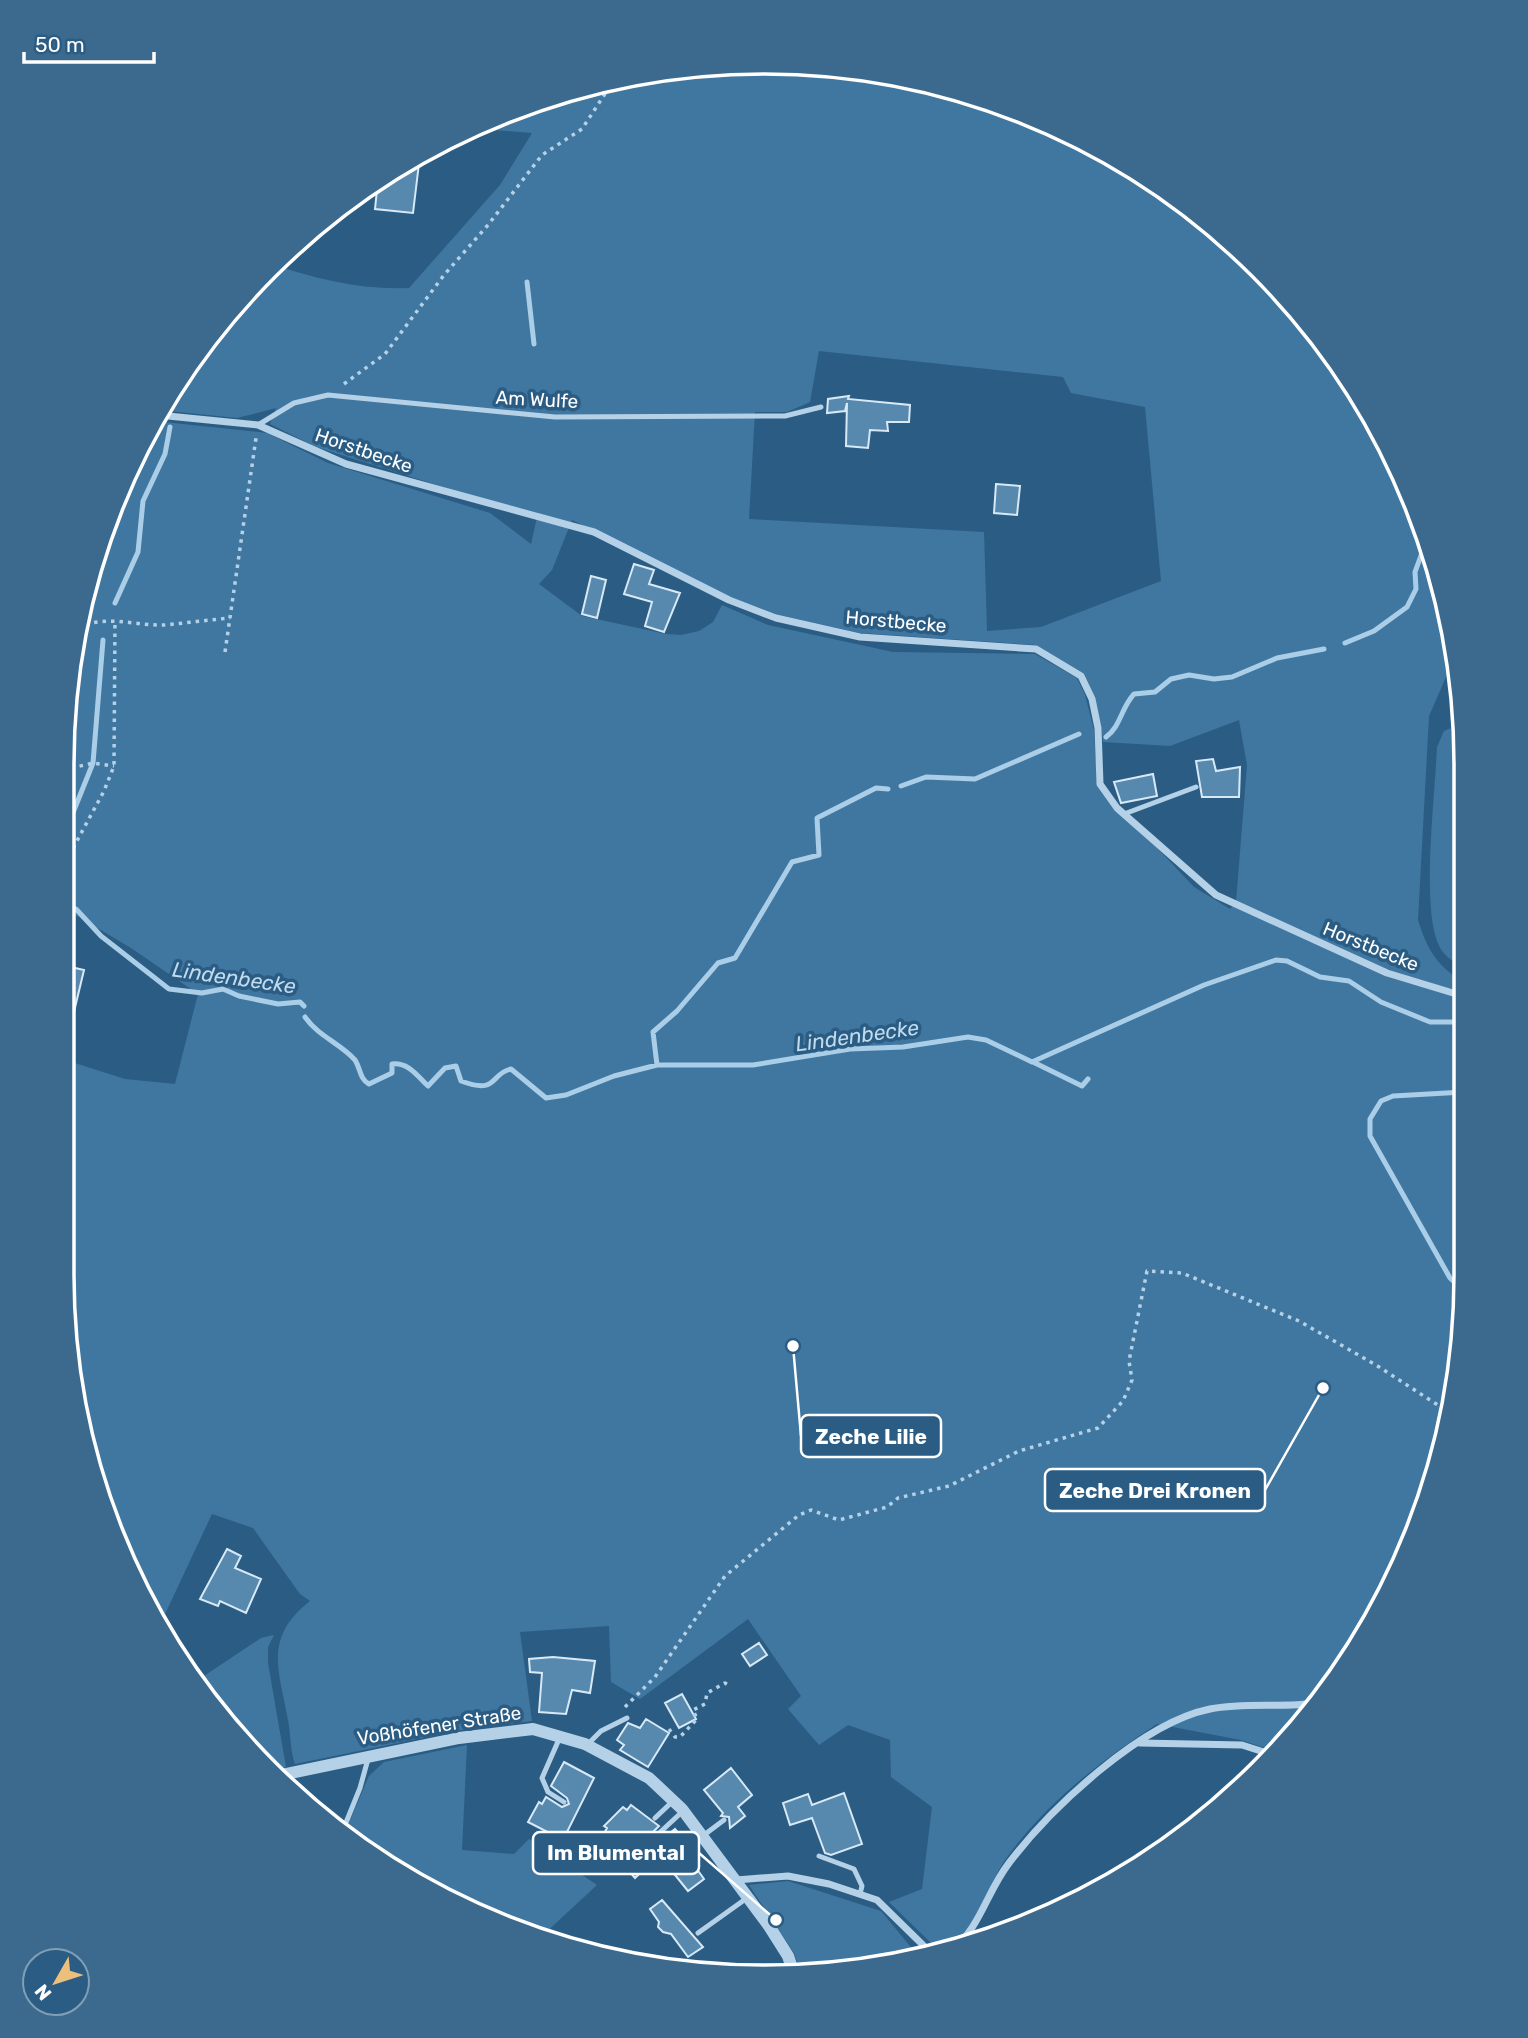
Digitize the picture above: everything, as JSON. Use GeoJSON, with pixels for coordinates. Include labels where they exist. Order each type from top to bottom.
{"type":"FeatureCollection","features":[{"type":"Feature","properties":{"kind":"street","name":"Horstbecke"},"geometry":{"type":"LineString","coordinates":[[168,416],[258,425],[346,464],[594,532],[729,600],[776,618],[860,637],[1035,649],[1081,676],[1092,699],[1098,729],[1100,784],[1124,814],[1216,895],[1387,973],[1454,993]]}},
{"type":"Feature","properties":{"kind":"street"},"geometry":{"type":"LineString","coordinates":[[971,1932],[994,1886],[1030,1839],[1114,1758],[1175,1721],[1211,1709],[1304,1704]]}},
{"type":"Feature","properties":{"kind":"street","name":"Voßhöfener Straße"},"geometry":{"type":"LineString","coordinates":[[288,1773],[459,1738],[533,1729],[587,1745],[649,1778],[683,1811],[737,1880],[791,1964]]}},
{"type":"Feature","properties":{"kind":"street"},"geometry":{"type":"LineString","coordinates":[[1139,1743],[1242,1745],[1262,1751]]}},
{"type":"Feature","properties":{"kind":"street"},"geometry":{"type":"LineString","coordinates":[[737,1880],[788,1877],[829,1884],[877,1899],[923,1945]]}},
{"type":"Feature","properties":{"kind":"lane","name":"Am Wulfe"},"geometry":{"type":"LineString","coordinates":[[258,425],[294,403],[328,395],[555,417],[785,416],[821,407]]}},
{"type":"Feature","properties":{"kind":"lane"},"geometry":{"type":"LineString","coordinates":[[1124,814],[1196,787]]}},
{"type":"Feature","properties":{"kind":"lane"},"geometry":{"type":"LineString","coordinates":[[587,1745],[601,1731],[627,1718]]}},
{"type":"Feature","properties":{"kind":"lane"},"geometry":{"type":"LineString","coordinates":[[560,1737],[542,1778],[548,1792],[564,1802]]}},
{"type":"Feature","properties":{"kind":"lane"},"geometry":{"type":"LineString","coordinates":[[346,1823],[360,1788],[368,1756]]}},
{"type":"Feature","properties":{"kind":"lane"},"geometry":{"type":"LineString","coordinates":[[655,1818],[673,1801]]}},
{"type":"Feature","properties":{"kind":"lane"},"geometry":{"type":"LineString","coordinates":[[642,1849],[683,1811]]}},
{"type":"Feature","properties":{"kind":"lane"},"geometry":{"type":"LineString","coordinates":[[703,1836],[724,1820]]}},
{"type":"Feature","properties":{"kind":"lane"},"geometry":{"type":"LineString","coordinates":[[819,1856],[854,1869],[862,1886],[860,1894]]}},
{"type":"Feature","properties":{"kind":"lane"},"geometry":{"type":"LineString","coordinates":[[698,1933],[748,1897]]}},
{"type":"Feature","properties":{"kind":"path"},"geometry":{"type":"LineString","coordinates":[[328,395],[385,354],[444,275],[488,225],[542,155],[582,129],[606,92]]}},
{"type":"Feature","properties":{"kind":"path"},"geometry":{"type":"LineString","coordinates":[[225,652],[258,425]]}},
{"type":"Feature","properties":{"kind":"path"},"geometry":{"type":"LineString","coordinates":[[88,623],[115,620],[161,625],[230,618]]}},
{"type":"Feature","properties":{"kind":"path"},"geometry":{"type":"LineString","coordinates":[[74,846],[104,792],[114,766],[115,620]]}},
{"type":"Feature","properties":{"kind":"path"},"geometry":{"type":"LineString","coordinates":[[74,767],[93,763],[114,766]]}},
{"type":"Feature","properties":{"kind":"path"},"geometry":{"type":"LineString","coordinates":[[621,1711],[655,1677],[725,1576],[799,1515],[811,1510],[838,1520],[887,1507],[898,1498],[949,1486],[1019,1451],[1098,1428],[1123,1401],[1132,1380],[1129,1361],[1147,1271],[1182,1273],[1299,1321],[1376,1365],[1441,1407]]}},
{"type":"Feature","properties":{"kind":"path"},"geometry":{"type":"LineString","coordinates":[[669,1730],[675,1737],[680,1737],[697,1719],[693,1710],[705,1704],[707,1693],[725,1683],[731,1687]]}},
{"type":"Feature","properties":{"kind":"shaded area"},"geometry":{"type":"Polygon","coordinates":[[[719,75],[809,75],[899,87],[986,110],[1028,126],[1109,166],[1148,190],[1219,245],[1283,309],[1338,380],[1362,419],[1402,500],[1431,585],[1441,629],[1449,671],[1429,716],[1418,920],[1434,956],[1454,975],[1453,1319],[1449,1364],[1431,1453],[1402,1538],[1362,1619],[1338,1658],[1312,1694],[1265,1748],[1241,1740],[1157,1724],[1114,1753],[1054,1804],[1018,1842],[1003,1863],[970,1928],[962,1935],[934,1943],[931,1943],[889,1902],[922,1889],[932,1807],[891,1777],[890,1740],[848,1725],[819,1745],[788,1709],[801,1696],[748,1619],[640,1699],[611,1682],[609,1626],[520,1632],[532,1721],[466,1729],[295,1764],[278,1656],[285,1628],[310,1601],[300,1594],[253,1528],[212,1514],[164,1616],[126,1538],[110,1496],[87,1409],[75,1319],[74,1063],[125,1079],[175,1084],[198,994],[131,948],[74,914],[74,764],[79,674],[97,585],[110,542],[126,500],[164,422],[267,433],[328,463],[490,513],[531,544],[538,513],[488,501],[316,447],[270,424],[276,408],[237,418],[171,411],[216,344],[285,268],[339,282],[409,288],[500,185],[532,133],[492,130],[585,97],[674,79],[719,75]],[[819,351],[810,402],[787,412],[755,412],[749,519],[984,532],[987,631],[1041,627],[1161,581],[1145,407],[1071,393],[1063,377],[819,351]],[[572,520],[552,570],[539,584],[582,616],[666,634],[681,635],[699,631],[713,622],[722,605],[768,625],[893,652],[1035,654],[1077,678],[1085,695],[1094,730],[1097,785],[1115,811],[1142,832],[1194,887],[1230,909],[1236,902],[1247,765],[1239,720],[1170,746],[1103,742],[1101,724],[1083,674],[1035,645],[860,633],[779,615],[729,597],[572,520]]]}},
{"type":"Feature","properties":{"kind":"shaded area"},"geometry":{"type":"Polygon","coordinates":[[[1453,727],[1454,961],[1444,954],[1437,941],[1430,900],[1437,747],[1444,731],[1453,727]]]}},
{"type":"Feature","properties":{"kind":"shaded area"},"geometry":{"type":"Polygon","coordinates":[[[274,1635],[268,1647],[268,1663],[286,1767],[282,1768],[245,1729],[203,1676],[261,1638],[274,1635]]]}},
{"type":"Feature","properties":{"kind":"shaded area"},"geometry":{"type":"Polygon","coordinates":[[[467,1745],[462,1850],[514,1854],[529,1839],[597,1885],[548,1930],[500,1912],[419,1872],[348,1825],[369,1776],[384,1762],[467,1745]]]}},
{"type":"Feature","properties":{"kind":"shaded area"},"geometry":{"type":"Polygon","coordinates":[[[788,1881],[881,1911],[912,1948],[854,1959],[798,1963],[794,1953],[749,1885],[788,1881]]]}},
{"type":"Feature","properties":{"kind":"building"},"geometry":{"type":"Polygon","coordinates":[[[419,166],[413,213],[375,209],[377,192],[419,166]]]}},
{"type":"Feature","properties":{"kind":"building"},"geometry":{"type":"Polygon","coordinates":[[[849,396],[848,399],[910,405],[909,422],[887,422],[888,431],[870,430],[868,448],[846,446],[847,403],[845,411],[827,413],[828,399],[849,396]]]}},
{"type":"Feature","properties":{"kind":"building"},"geometry":{"type":"Polygon","coordinates":[[[996,484],[1020,486],[1017,515],[994,513],[996,484]]]}},
{"type":"Feature","properties":{"kind":"building"},"geometry":{"type":"Polygon","coordinates":[[[634,564],[654,570],[649,584],[680,593],[664,632],[645,626],[652,602],[624,594],[634,564]]]}},
{"type":"Feature","properties":{"kind":"building"},"geometry":{"type":"Polygon","coordinates":[[[591,576],[606,580],[597,618],[582,614],[591,576]]]}},
{"type":"Feature","properties":{"kind":"building"},"geometry":{"type":"Polygon","coordinates":[[[1213,759],[1216,771],[1240,767],[1239,797],[1202,797],[1196,761],[1213,759]]]}},
{"type":"Feature","properties":{"kind":"building"},"geometry":{"type":"Polygon","coordinates":[[[1153,774],[1157,796],[1121,803],[1114,782],[1153,774]]]}},
{"type":"Feature","properties":{"kind":"building"},"geometry":{"type":"Polygon","coordinates":[[[74,968],[84,970],[74,1012],[74,968]]]}},
{"type":"Feature","properties":{"kind":"building"},"geometry":{"type":"Polygon","coordinates":[[[227,1549],[241,1556],[235,1568],[261,1579],[246,1613],[220,1601],[218,1606],[200,1599],[227,1549]]]}},
{"type":"Feature","properties":{"kind":"building"},"geometry":{"type":"Polygon","coordinates":[[[759,1643],[767,1655],[750,1666],[742,1654],[759,1643]]]}},
{"type":"Feature","properties":{"kind":"building"},"geometry":{"type":"Polygon","coordinates":[[[553,1657],[595,1661],[590,1693],[572,1690],[566,1714],[539,1712],[542,1673],[530,1672],[529,1659],[553,1657]]]}},
{"type":"Feature","properties":{"kind":"building"},"geometry":{"type":"Polygon","coordinates":[[[682,1694],[696,1719],[679,1728],[665,1703],[682,1694]]]}},
{"type":"Feature","properties":{"kind":"building"},"geometry":{"type":"Polygon","coordinates":[[[646,1719],[669,1733],[648,1767],[620,1750],[624,1745],[617,1740],[628,1723],[640,1728],[646,1719]]]}},
{"type":"Feature","properties":{"kind":"building"},"geometry":{"type":"Polygon","coordinates":[[[564,1762],[594,1778],[563,1840],[528,1822],[539,1802],[542,1804],[546,1797],[562,1807],[569,1804],[567,1798],[551,1786],[564,1762]]]}},
{"type":"Feature","properties":{"kind":"building"},"geometry":{"type":"Polygon","coordinates":[[[731,1768],[752,1795],[738,1807],[745,1816],[730,1828],[729,1817],[721,1816],[723,1813],[704,1790],[731,1768]]]}},
{"type":"Feature","properties":{"kind":"building"},"geometry":{"type":"Polygon","coordinates":[[[844,1793],[862,1844],[831,1855],[825,1853],[812,1818],[790,1825],[783,1803],[808,1794],[812,1805],[844,1793]]]}},
{"type":"Feature","properties":{"kind":"building"},"geometry":{"type":"Polygon","coordinates":[[[631,1805],[659,1826],[638,1846],[639,1853],[645,1853],[675,1829],[695,1854],[689,1858],[704,1879],[688,1891],[659,1855],[635,1878],[601,1839],[607,1828],[604,1826],[623,1807],[627,1810],[631,1805]]]}},
{"type":"Feature","properties":{"kind":"building"},"geometry":{"type":"Polygon","coordinates":[[[662,1900],[703,1947],[688,1957],[671,1934],[658,1927],[659,1922],[650,1909],[662,1900]]]}},
{"type":"Feature","properties":{"kind":"waterway"},"geometry":{"type":"LineString","coordinates":[[527,282],[534,344]]}},
{"type":"Feature","properties":{"kind":"waterway"},"geometry":{"type":"LineString","coordinates":[[115,603],[138,552],[143,501],[165,454],[170,427]]}},
{"type":"Feature","properties":{"kind":"waterway"},"geometry":{"type":"LineString","coordinates":[[1345,643],[1374,631],[1407,607],[1416,589],[1415,572],[1422,554]]}},
{"type":"Feature","properties":{"kind":"waterway"},"geometry":{"type":"LineString","coordinates":[[74,810],[93,763],[103,640]]}},
{"type":"Feature","properties":{"kind":"waterway"},"geometry":{"type":"LineString","coordinates":[[1106,737],[1115,728],[1134,694],[1155,692],[1171,679],[1189,675],[1214,679],[1232,677],[1277,658],[1324,649]]}},
{"type":"Feature","properties":{"kind":"waterway"},"geometry":{"type":"LineString","coordinates":[[901,786],[926,777],[975,779],[1079,734]]}},
{"type":"Feature","properties":{"kind":"waterway"},"geometry":{"type":"LineString","coordinates":[[657,1065],[653,1032],[677,1011],[718,963],[735,958],[792,862],[819,855],[817,818],[876,788],[888,789]]}},
{"type":"Feature","properties":{"kind":"waterway","name":"Lindenbecke"},"geometry":{"type":"LineString","coordinates":[[74,908],[101,936],[169,989],[202,993],[223,989],[239,996],[278,1004],[300,1002],[304,1006]]}},
{"type":"Feature","properties":{"kind":"waterway","name":"Lindenbecke"},"geometry":{"type":"LineString","coordinates":[[305,1017],[355,1060],[369,1084],[392,1073],[392,1064],[408,1068],[428,1086],[445,1068],[456,1066],[461,1081],[482,1086],[488,1085],[511,1069],[546,1098],[566,1095],[614,1076],[657,1065],[753,1065],[850,1049],[903,1047],[968,1037],[986,1040],[1032,1062],[1204,985],[1276,960],[1287,961],[1320,977],[1349,981],[1381,1002],[1430,1022],[1454,1022]]}},
{"type":"Feature","properties":{"kind":"waterway"},"geometry":{"type":"LineString","coordinates":[[1033,1062],[1082,1086],[1088,1079]]}},
{"type":"Feature","properties":{"kind":"waterway"},"geometry":{"type":"LineString","coordinates":[[1454,1093],[1393,1096],[1381,1101],[1370,1119],[1370,1136],[1454,1282]]}},
{"type":"Feature","properties":{"kind":"place","name":"Zeche Lilie"},"geometry":{"type":"Point","coordinates":[793,1346]}},
{"type":"Feature","properties":{"kind":"place","name":"Zeche Drei Kronen"},"geometry":{"type":"Point","coordinates":[1323,1388]}},
{"type":"Feature","properties":{"kind":"place","name":"Im Blumental"},"geometry":{"type":"Point","coordinates":[776,1920]}}]}
